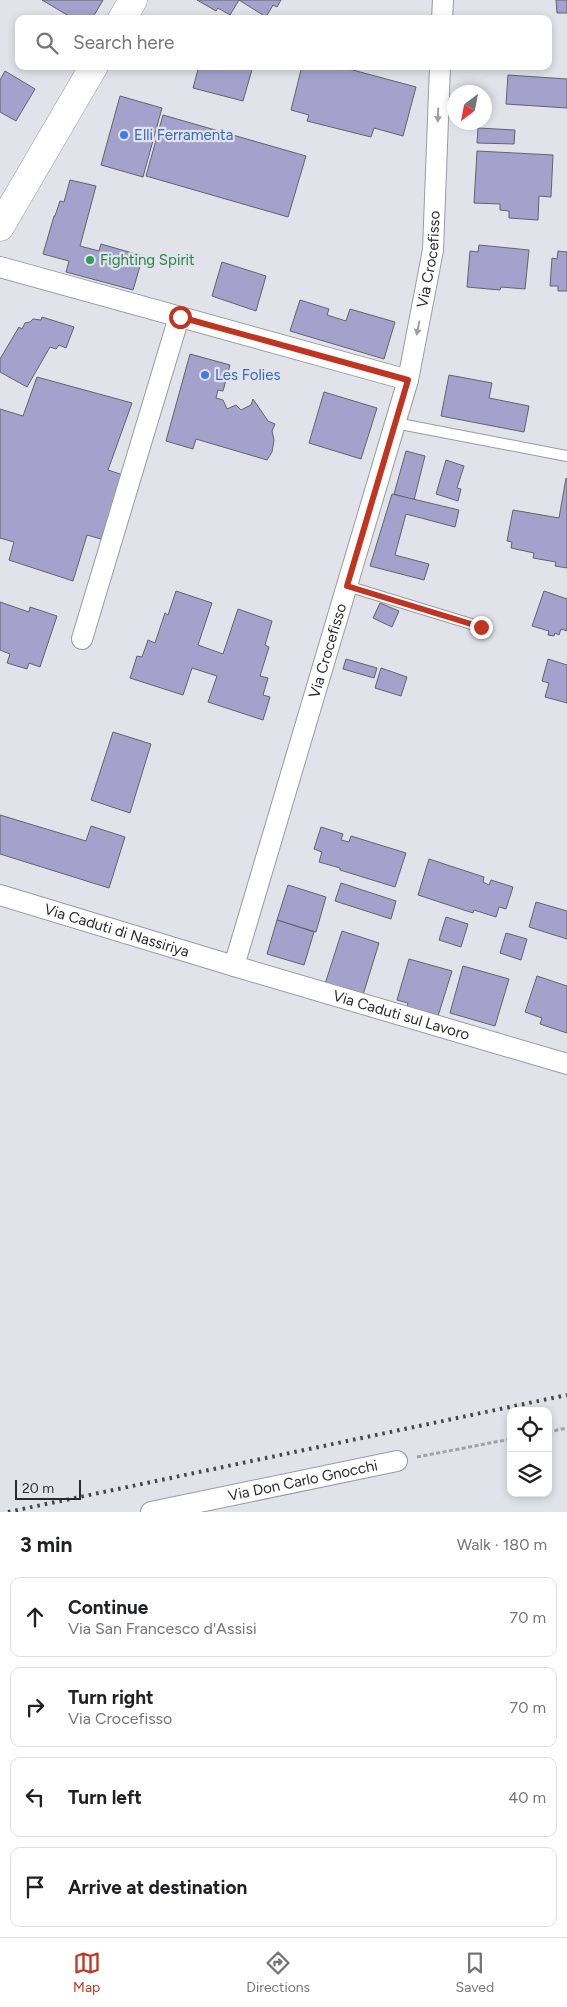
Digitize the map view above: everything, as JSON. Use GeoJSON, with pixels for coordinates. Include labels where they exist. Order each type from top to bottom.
{"type":"FeatureCollection","features":[{"type":"Feature","properties":{"kind":"street"},"geometry":{"type":"LineString","coordinates":[[124,15],[133,0]]}},
{"type":"Feature","properties":{"kind":"street"},"geometry":{"type":"LineString","coordinates":[[442,15],[443,0]]}},
{"type":"Feature","properties":{"kind":"street"},"geometry":{"type":"LineString","coordinates":[[0,227],[92,70]]}},
{"type":"Feature","properties":{"kind":"street","name":"Via Crocefisso"},"geometry":{"type":"LineString","coordinates":[[234,966],[408,380],[433,250],[440,70]]}},
{"type":"Feature","properties":{"kind":"street"},"geometry":{"type":"LineString","coordinates":[[0,267],[408,380]]}},
{"type":"Feature","properties":{"kind":"street"},"geometry":{"type":"LineString","coordinates":[[82,639],[180,317]]}},
{"type":"Feature","properties":{"kind":"street","name":"Via Caduti di Nassiriya"},"geometry":{"type":"LineString","coordinates":[[0,894],[234,966]]}},
{"type":"Feature","properties":{"kind":"street","name":"Via Caduti sul Lavoro"},"geometry":{"type":"LineString","coordinates":[[234,966],[567,1064]]}},
{"type":"Feature","properties":{"kind":"street","name":"Via Don Carlo Gnocchi"},"geometry":{"type":"LineString","coordinates":[[151,1512],[397,1461]]}},
{"type":"Feature","properties":{"kind":"lane"},"geometry":{"type":"LineString","coordinates":[[395,424],[567,456]]}},
{"type":"Feature","properties":{"kind":"lane"},"geometry":{"type":"LineString","coordinates":[[347,586],[481,627]]}},
{"type":"Feature","properties":{"kind":"path"},"geometry":{"type":"LineString","coordinates":[[552,1431],[567,1428]]}},
{"type":"Feature","properties":{"kind":"path"},"geometry":{"type":"LineString","coordinates":[[397,1461],[507,1440]]}},
{"type":"Feature","properties":{"kind":"building"},"geometry":{"type":"Polygon","coordinates":[[[42,0],[103,0],[94,15],[67,15],[42,0]]]}},
{"type":"Feature","properties":{"kind":"building"},"geometry":{"type":"Polygon","coordinates":[[[197,0],[239,0],[230,15],[218,8],[216,11],[197,0]]]}},
{"type":"Feature","properties":{"kind":"building"},"geometry":{"type":"Polygon","coordinates":[[[239,0],[281,0],[277,7],[273,5],[267,15],[263,15],[239,0]]]}},
{"type":"Feature","properties":{"kind":"building"},"geometry":{"type":"Polygon","coordinates":[[[556,0],[567,0],[567,13],[557,13],[556,0]]]}},
{"type":"Feature","properties":{"kind":"building"},"geometry":{"type":"Polygon","coordinates":[[[198,70],[252,70],[243,101],[193,88],[198,70]]]}},
{"type":"Feature","properties":{"kind":"building"},"geometry":{"type":"Polygon","coordinates":[[[301,70],[353,70],[416,87],[403,136],[374,128],[371,137],[307,121],[309,115],[291,110],[301,70]]]}},
{"type":"Feature","properties":{"kind":"building"},"geometry":{"type":"Polygon","coordinates":[[[5,71],[35,89],[16,121],[0,112],[0,80],[5,71]]]}},
{"type":"Feature","properties":{"kind":"building"},"geometry":{"type":"Polygon","coordinates":[[[508,75],[567,79],[567,108],[506,104],[508,75]]]}},
{"type":"Feature","properties":{"kind":"building"},"geometry":{"type":"Polygon","coordinates":[[[120,96],[162,108],[143,177],[101,165],[120,96]]]}},
{"type":"Feature","properties":{"kind":"building"},"geometry":{"type":"Polygon","coordinates":[[[163,115],[306,156],[288,217],[146,176],[163,115]]]}},
{"type":"Feature","properties":{"kind":"building"},"geometry":{"type":"Polygon","coordinates":[[[478,130],[515,130],[514,144],[477,143],[478,130]]]}},
{"type":"Feature","properties":{"kind":"building"},"geometry":{"type":"Polygon","coordinates":[[[477,151],[553,155],[551,197],[539,196],[538,220],[509,218],[509,211],[500,210],[500,204],[474,203],[477,151]]]}},
{"type":"Feature","properties":{"kind":"building"},"geometry":{"type":"Polygon","coordinates":[[[70,180],[96,186],[80,246],[99,251],[101,244],[143,256],[133,290],[66,272],[69,261],[43,254],[54,216],[60,201],[64,202],[70,180]]]}},
{"type":"Feature","properties":{"kind":"building"},"geometry":{"type":"Polygon","coordinates":[[[479,245],[529,250],[525,289],[501,287],[500,290],[467,287],[470,251],[478,252],[479,245]]]}},
{"type":"Feature","properties":{"kind":"building"},"geometry":{"type":"Polygon","coordinates":[[[558,251],[567,252],[567,291],[558,291],[558,286],[550,286],[552,258],[557,259],[558,251]]]}},
{"type":"Feature","properties":{"kind":"building"},"geometry":{"type":"Polygon","coordinates":[[[222,262],[266,276],[256,311],[212,296],[222,262]]]}},
{"type":"Feature","properties":{"kind":"building"},"geometry":{"type":"Polygon","coordinates":[[[300,300],[329,309],[327,315],[346,321],[350,309],[395,322],[384,359],[290,331],[300,300]]]}},
{"type":"Feature","properties":{"kind":"building"},"geometry":{"type":"Polygon","coordinates":[[[42,317],[74,327],[66,348],[59,345],[56,349],[50,347],[27,387],[0,372],[0,359],[19,327],[22,329],[25,323],[33,319],[41,320],[42,317]]]}},
{"type":"Feature","properties":{"kind":"building"},"geometry":{"type":"Polygon","coordinates":[[[190,354],[230,365],[223,391],[218,390],[216,398],[223,400],[227,409],[236,405],[241,410],[251,405],[253,399],[268,421],[275,424],[272,431],[274,440],[272,452],[267,460],[196,439],[193,449],[166,441],[190,354]]]}},
{"type":"Feature","properties":{"kind":"building"},"geometry":{"type":"Polygon","coordinates":[[[449,375],[492,383],[489,398],[529,406],[524,432],[441,416],[449,375]]]}},
{"type":"Feature","properties":{"kind":"building"},"geometry":{"type":"Polygon","coordinates":[[[37,377],[132,403],[108,470],[123,475],[101,539],[87,535],[73,581],[9,560],[14,542],[0,538],[0,409],[23,416],[37,377]]]}},
{"type":"Feature","properties":{"kind":"building"},"geometry":{"type":"Polygon","coordinates":[[[324,392],[377,408],[361,459],[309,443],[324,392]]]}},
{"type":"Feature","properties":{"kind":"building"},"geometry":{"type":"Polygon","coordinates":[[[406,451],[425,456],[414,500],[394,494],[406,451]]]}},
{"type":"Feature","properties":{"kind":"building"},"geometry":{"type":"Polygon","coordinates":[[[446,460],[464,466],[457,488],[461,489],[458,501],[436,494],[446,460]]]}},
{"type":"Feature","properties":{"kind":"building"},"geometry":{"type":"Polygon","coordinates":[[[566,478],[567,568],[555,566],[556,562],[533,558],[534,553],[511,548],[512,542],[507,541],[513,510],[559,518],[566,478]]]}},
{"type":"Feature","properties":{"kind":"building"},"geometry":{"type":"Polygon","coordinates":[[[392,494],[459,510],[455,527],[406,514],[395,555],[429,564],[424,580],[370,566],[392,494]]]}},
{"type":"Feature","properties":{"kind":"building"},"geometry":{"type":"Polygon","coordinates":[[[176,591],[212,603],[198,645],[223,654],[238,609],[272,621],[265,645],[269,647],[260,676],[268,678],[263,695],[270,697],[263,720],[208,702],[217,676],[192,668],[183,695],[130,678],[137,656],[142,657],[148,640],[155,643],[165,613],[168,615],[176,591]]]}},
{"type":"Feature","properties":{"kind":"building"},"geometry":{"type":"Polygon","coordinates":[[[544,591],[567,599],[567,631],[561,629],[559,635],[555,633],[554,636],[548,635],[549,631],[532,626],[544,591]]]}},
{"type":"Feature","properties":{"kind":"building"},"geometry":{"type":"Polygon","coordinates":[[[0,602],[29,612],[30,607],[57,616],[40,667],[29,663],[27,669],[7,663],[10,654],[0,650],[0,602]]]}},
{"type":"Feature","properties":{"kind":"building"},"geometry":{"type":"Polygon","coordinates":[[[380,603],[399,611],[392,627],[373,618],[380,603]]]}},
{"type":"Feature","properties":{"kind":"building"},"geometry":{"type":"Polygon","coordinates":[[[346,659],[377,668],[374,678],[343,669],[346,659]]]}},
{"type":"Feature","properties":{"kind":"building"},"geometry":{"type":"Polygon","coordinates":[[[548,659],[567,665],[567,703],[545,697],[549,683],[542,681],[548,659]]]}},
{"type":"Feature","properties":{"kind":"building"},"geometry":{"type":"Polygon","coordinates":[[[381,668],[407,677],[401,696],[375,688],[381,668]]]}},
{"type":"Feature","properties":{"kind":"building"},"geometry":{"type":"Polygon","coordinates":[[[113,732],[151,744],[130,813],[91,800],[113,732]]]}},
{"type":"Feature","properties":{"kind":"building"},"geometry":{"type":"Polygon","coordinates":[[[0,815],[86,841],[91,826],[125,837],[109,888],[0,854],[0,815]]]}},
{"type":"Feature","properties":{"kind":"building"},"geometry":{"type":"Polygon","coordinates":[[[321,827],[343,834],[341,840],[349,842],[351,836],[406,853],[395,887],[319,862],[322,852],[314,849],[321,827]]]}},
{"type":"Feature","properties":{"kind":"building"},"geometry":{"type":"Polygon","coordinates":[[[429,859],[484,877],[483,882],[489,885],[491,880],[513,887],[506,909],[499,907],[496,917],[474,910],[473,913],[418,895],[429,859]]]}},
{"type":"Feature","properties":{"kind":"building"},"geometry":{"type":"Polygon","coordinates":[[[341,883],[396,901],[391,919],[335,901],[341,883]]]}},
{"type":"Feature","properties":{"kind":"building"},"geometry":{"type":"Polygon","coordinates":[[[288,885],[326,897],[316,932],[277,920],[288,885]]]}},
{"type":"Feature","properties":{"kind":"building"},"geometry":{"type":"Polygon","coordinates":[[[536,902],[567,911],[567,939],[529,927],[536,902]]]}},
{"type":"Feature","properties":{"kind":"building"},"geometry":{"type":"Polygon","coordinates":[[[446,917],[468,924],[461,947],[439,940],[446,917]]]}},
{"type":"Feature","properties":{"kind":"building"},"geometry":{"type":"Polygon","coordinates":[[[277,920],[314,932],[304,965],[267,954],[277,920]]]}},
{"type":"Feature","properties":{"kind":"building"},"geometry":{"type":"Polygon","coordinates":[[[342,931],[379,943],[363,995],[325,984],[342,931]]]}},
{"type":"Feature","properties":{"kind":"building"},"geometry":{"type":"Polygon","coordinates":[[[506,933],[527,939],[521,960],[500,953],[506,933]]]}},
{"type":"Feature","properties":{"kind":"building"},"geometry":{"type":"Polygon","coordinates":[[[409,959],[452,971],[438,1016],[407,1007],[408,1003],[397,1000],[409,959]]]}},
{"type":"Feature","properties":{"kind":"building"},"geometry":{"type":"Polygon","coordinates":[[[463,966],[509,979],[495,1026],[450,1013],[463,966]]]}},
{"type":"Feature","properties":{"kind":"building"},"geometry":{"type":"Polygon","coordinates":[[[537,976],[567,986],[567,1033],[540,1024],[542,1018],[525,1012],[537,976]]]}},
{"type":"Feature","properties":{"kind":"railway"},"geometry":{"type":"LineString","coordinates":[[8,1512],[567,1395]]}},
{"type":"Feature","properties":{"kind":"place","name":"Elli Ferramenta"},"geometry":{"type":"Point","coordinates":[124,135]}},
{"type":"Feature","properties":{"kind":"place","name":"Fighting Spirit"},"geometry":{"type":"Point","coordinates":[90,260]}},
{"type":"Feature","properties":{"kind":"place","name":"Les Folies"},"geometry":{"type":"Point","coordinates":[205,375]}},
{"type":"Feature","properties":{"kind":"route"},"geometry":{"type":"LineString","coordinates":[[180,317],[408,380],[347,586],[481,627]]}}]}
